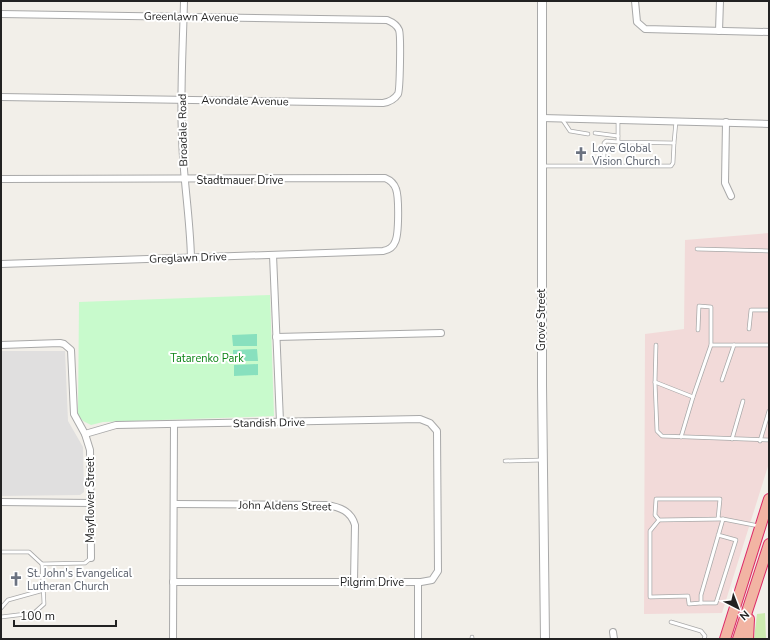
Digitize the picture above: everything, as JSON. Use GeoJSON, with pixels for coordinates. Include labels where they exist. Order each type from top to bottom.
{"type":"FeatureCollection","features":[{"type":"Feature","properties":{"kind":"highway"},"geometry":{"type":"LineString","coordinates":[[725,639],[769,499]]}},
{"type":"Feature","properties":{"kind":"highway"},"geometry":{"type":"LineString","coordinates":[[738,639],[765,569],[769,544]]}},
{"type":"Feature","properties":{"kind":"highway"},"geometry":{"type":"LineString","coordinates":[[748,639],[750,608]]}},
{"type":"Feature","properties":{"kind":"street","name":"Broadale Road"},"geometry":{"type":"LineString","coordinates":[[184,1],[182,135],[184,180],[190,218],[191,258]]}},
{"type":"Feature","properties":{"kind":"street","name":"Grove Street"},"geometry":{"type":"LineString","coordinates":[[542,1],[542,460],[545,639]]}},
{"type":"Feature","properties":{"kind":"street"},"geometry":{"type":"LineString","coordinates":[[635,1],[636,17],[639,25],[645,29],[769,32]]}},
{"type":"Feature","properties":{"kind":"street"},"geometry":{"type":"LineString","coordinates":[[719,31],[720,1]]}},
{"type":"Feature","properties":{"kind":"street","name":"Greenlawn Avenue"},"geometry":{"type":"LineString","coordinates":[[1,14],[380,20]]}},
{"type":"Feature","properties":{"kind":"street","name":"Avondale Avenue"},"geometry":{"type":"LineString","coordinates":[[1,97],[388,102],[395,98],[399,91],[400,32],[392,22],[380,20]]}},
{"type":"Feature","properties":{"kind":"street"},"geometry":{"type":"LineString","coordinates":[[542,118],[769,124]]}},
{"type":"Feature","properties":{"kind":"street"},"geometry":{"type":"LineString","coordinates":[[726,122],[725,183],[731,196]]}},
{"type":"Feature","properties":{"kind":"street","name":"Stadtmauer Drive"},"geometry":{"type":"LineString","coordinates":[[1,179],[184,180],[385,178],[393,183],[397,193],[397,237],[391,248],[383,251],[374,251]]}},
{"type":"Feature","properties":{"kind":"street","name":"Greglawn Drive"},"geometry":{"type":"LineString","coordinates":[[1,264],[374,251]]}},
{"type":"Feature","properties":{"kind":"street"},"geometry":{"type":"LineString","coordinates":[[273,255],[280,422]]}},
{"type":"Feature","properties":{"kind":"street"},"geometry":{"type":"LineString","coordinates":[[276,338],[441,333]]}},
{"type":"Feature","properties":{"kind":"street","name":"Mayflower Street"},"geometry":{"type":"LineString","coordinates":[[1,345],[49,343],[64,344],[71,350],[74,414],[85,434],[90,450],[91,558]]}},
{"type":"Feature","properties":{"kind":"street","name":"Standish Drive"},"geometry":{"type":"LineString","coordinates":[[85,434],[116,425],[420,419],[434,426],[437,431],[438,444]]}},
{"type":"Feature","properties":{"kind":"street"},"geometry":{"type":"LineString","coordinates":[[173,639],[174,424]]}},
{"type":"Feature","properties":{"kind":"street","name":"Pilgrim Drive"},"geometry":{"type":"LineString","coordinates":[[173,582],[418,582],[432,580],[438,571],[438,444]]}},
{"type":"Feature","properties":{"kind":"street"},"geometry":{"type":"LineString","coordinates":[[1,502],[90,503]]}},
{"type":"Feature","properties":{"kind":"street","name":"John Aldens Street"},"geometry":{"type":"LineString","coordinates":[[174,504],[326,505],[343,509],[353,518],[355,525],[354,582]]}},
{"type":"Feature","properties":{"kind":"street"},"geometry":{"type":"LineString","coordinates":[[418,582],[418,639]]}},
{"type":"Feature","properties":{"kind":"street"},"geometry":{"type":"LineString","coordinates":[[613,632],[614,639]]}},
{"type":"Feature","properties":{"kind":"lane"},"geometry":{"type":"LineString","coordinates":[[562,119],[570,131],[588,134]]}},
{"type":"Feature","properties":{"kind":"lane"},"geometry":{"type":"LineString","coordinates":[[618,120],[618,142]]}},
{"type":"Feature","properties":{"kind":"lane"},"geometry":{"type":"LineString","coordinates":[[542,166],[671,166],[673,163],[676,121]]}},
{"type":"Feature","properties":{"kind":"lane"},"geometry":{"type":"LineString","coordinates":[[595,133],[618,136]]}},
{"type":"Feature","properties":{"kind":"lane"},"geometry":{"type":"LineString","coordinates":[[604,166],[604,143],[606,141],[674,143]]}},
{"type":"Feature","properties":{"kind":"lane"},"geometry":{"type":"LineString","coordinates":[[697,249],[769,251]]}},
{"type":"Feature","properties":{"kind":"lane"},"geometry":{"type":"LineString","coordinates":[[681,437],[711,344],[712,307],[699,306],[698,330]]}},
{"type":"Feature","properties":{"kind":"lane"},"geometry":{"type":"LineString","coordinates":[[749,329],[751,310],[769,310]]}},
{"type":"Feature","properties":{"kind":"lane"},"geometry":{"type":"LineString","coordinates":[[711,344],[769,345]]}},
{"type":"Feature","properties":{"kind":"lane"},"geometry":{"type":"LineString","coordinates":[[656,345],[655,382],[657,431],[662,436],[760,441],[769,440]]}},
{"type":"Feature","properties":{"kind":"lane"},"geometry":{"type":"LineString","coordinates":[[722,380],[734,345]]}},
{"type":"Feature","properties":{"kind":"lane"},"geometry":{"type":"LineString","coordinates":[[655,382],[693,397]]}},
{"type":"Feature","properties":{"kind":"lane"},"geometry":{"type":"LineString","coordinates":[[732,439],[743,400]]}},
{"type":"Feature","properties":{"kind":"lane"},"geometry":{"type":"LineString","coordinates":[[760,441],[769,411]]}},
{"type":"Feature","properties":{"kind":"lane"},"geometry":{"type":"LineString","coordinates":[[505,461],[542,460]]}},
{"type":"Feature","properties":{"kind":"lane"},"geometry":{"type":"LineString","coordinates":[[659,520],[655,515],[656,499],[670,498],[720,499],[718,519]]}},
{"type":"Feature","properties":{"kind":"lane"},"geometry":{"type":"LineString","coordinates":[[718,535],[736,540],[716,603],[689,604],[688,596],[650,597],[650,531],[659,520],[723,519],[761,526]]}},
{"type":"Feature","properties":{"kind":"lane"},"geometry":{"type":"LineString","coordinates":[[701,603],[701,595],[723,519]]}},
{"type":"Feature","properties":{"kind":"lane"},"geometry":{"type":"LineString","coordinates":[[1,552],[29,552],[42,564],[44,590],[44,604],[34,613],[1,617]]}},
{"type":"Feature","properties":{"kind":"lane"},"geometry":{"type":"LineString","coordinates":[[42,564],[85,563],[91,558]]}},
{"type":"Feature","properties":{"kind":"lane"},"geometry":{"type":"LineString","coordinates":[[1,608],[8,600],[44,590]]}},
{"type":"Feature","properties":{"kind":"lane"},"geometry":{"type":"LineString","coordinates":[[671,622],[701,631],[704,639]]}},
{"type":"Feature","properties":{"kind":"shaded area"},"geometry":{"type":"Polygon","coordinates":[[[769,233],[769,463],[722,613],[644,614],[645,334],[684,329],[685,240],[769,233]]]}},
{"type":"Feature","properties":{"kind":"shaded area"},"geometry":{"type":"Polygon","coordinates":[[[1,351],[65,351],[68,421],[83,447],[84,492],[80,495],[1,496],[1,351]]]}},
{"type":"Feature","properties":{"kind":"green space","name":"Tatarenko Park"},"geometry":{"type":"Polygon","coordinates":[[[270,295],[274,416],[103,422],[91,425],[83,421],[78,415],[79,302],[270,295]]]}},
{"type":"Feature","properties":{"kind":"green space"},"geometry":{"type":"Polygon","coordinates":[[[257,334],[257,346],[233,346],[232,335],[257,334]]]}},
{"type":"Feature","properties":{"kind":"green space"},"geometry":{"type":"Polygon","coordinates":[[[257,349],[258,361],[233,361],[233,350],[257,349]]]}},
{"type":"Feature","properties":{"kind":"green space"},"geometry":{"type":"Polygon","coordinates":[[[258,364],[258,375],[234,376],[234,365],[258,364]]]}},
{"type":"Feature","properties":{"kind":"green space"},"geometry":{"type":"Polygon","coordinates":[[[765,613],[766,639],[754,639],[757,614],[765,613]]]}},
{"type":"Feature","properties":{"kind":"place","name":"Love Global Vision Church"},"geometry":{"type":"Point","coordinates":[581,154]}},
{"type":"Feature","properties":{"kind":"place","name":"St. John's Evangelical Lutheran Church"},"geometry":{"type":"Point","coordinates":[16,579]}}]}
